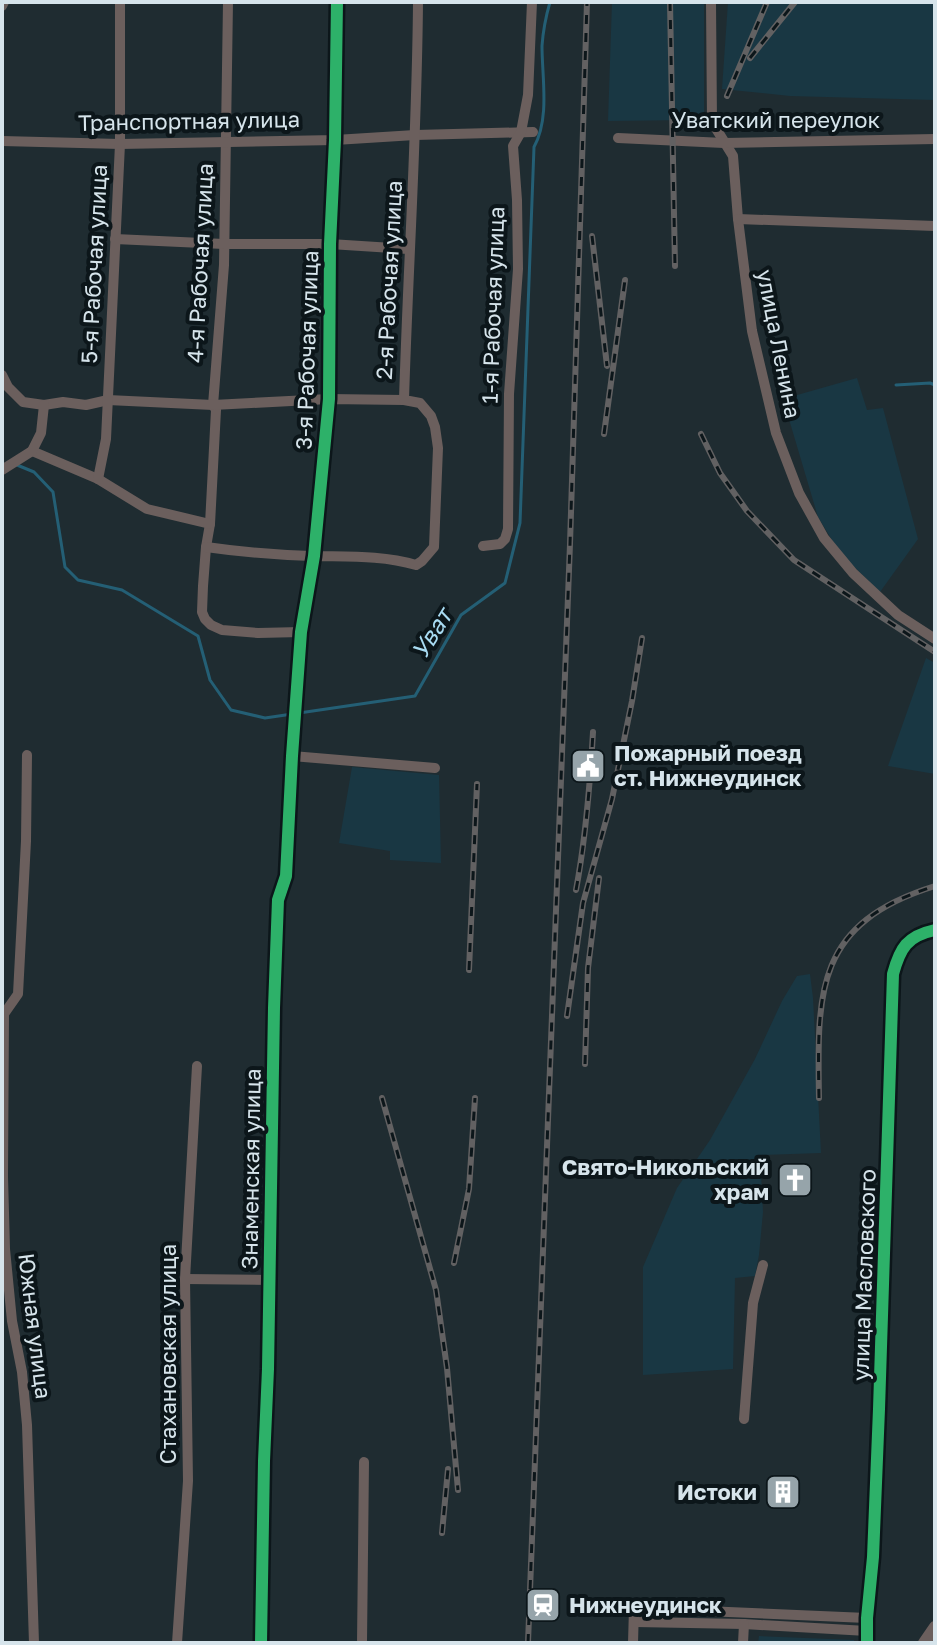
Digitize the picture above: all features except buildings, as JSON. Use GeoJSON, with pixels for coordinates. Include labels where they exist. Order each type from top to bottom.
{"type":"FeatureCollection","features":[{"type":"Feature","properties":{"kind":"street","name":"5-я Рабочая улица"},"geometry":{"type":"LineString","coordinates":[[98,479],[106,439],[120,144],[120,2]]}},
{"type":"Feature","properties":{"kind":"street","name":"4-я Рабочая улица"},"geometry":{"type":"LineString","coordinates":[[228,2],[224,244],[213,405],[216,410],[210,524],[202,612],[211,625],[222,630],[301,632]]}},
{"type":"Feature","properties":{"kind":"street","name":"3-я Рабочая улица"},"geometry":{"type":"LineString","coordinates":[[298,698],[301,632],[314,556],[329,399],[337,2]]}},
{"type":"Feature","properties":{"kind":"street","name":"2-я Рабочая улица"},"geometry":{"type":"LineString","coordinates":[[314,556],[345,555],[400,560],[416,565],[434,547],[438,448],[435,427],[431,416],[420,403],[404,400],[418,2]]}},
{"type":"Feature","properties":{"kind":"street","name":"1-я Рабочая улица"},"geometry":{"type":"LineString","coordinates":[[483,546],[500,544],[508,529],[509,394],[518,269],[513,146],[521,132],[528,95],[532,2]]}},
{"type":"Feature","properties":{"kind":"street","name":"улица Ленина"},"geometry":{"type":"LineString","coordinates":[[711,2],[712,122],[733,156],[752,331],[776,433],[799,493],[824,538],[853,573],[898,615],[935,639]]}},
{"type":"Feature","properties":{"kind":"street","name":"Транспортная улица"},"geometry":{"type":"LineString","coordinates":[[2,141],[120,144],[533,132]]}},
{"type":"Feature","properties":{"kind":"street","name":"Уватский переулок"},"geometry":{"type":"LineString","coordinates":[[618,138],[724,143],[935,139]]}},
{"type":"Feature","properties":{"kind":"street"},"geometry":{"type":"LineString","coordinates":[[738,219],[935,226]]}},
{"type":"Feature","properties":{"kind":"street"},"geometry":{"type":"LineString","coordinates":[[115,239],[408,249]]}},
{"type":"Feature","properties":{"kind":"street"},"geometry":{"type":"LineString","coordinates":[[2,375],[8,387],[23,402],[44,405],[63,402],[86,405],[108,400],[213,405],[329,399],[404,400]]}},
{"type":"Feature","properties":{"kind":"street"},"geometry":{"type":"LineString","coordinates":[[2,470],[32,451],[41,433],[44,405]]}},
{"type":"Feature","properties":{"kind":"street"},"geometry":{"type":"LineString","coordinates":[[32,451],[98,479],[147,509],[210,524]]}},
{"type":"Feature","properties":{"kind":"street"},"geometry":{"type":"LineString","coordinates":[[206,547],[254,554],[314,556]]}},
{"type":"Feature","properties":{"kind":"street","name":"Знаменская улица"},"geometry":{"type":"LineString","coordinates":[[261,1643],[278,900],[286,876],[298,698]]}},
{"type":"Feature","properties":{"kind":"street"},"geometry":{"type":"LineString","coordinates":[[3,1014],[18,994],[27,755]]}},
{"type":"Feature","properties":{"kind":"street"},"geometry":{"type":"LineString","coordinates":[[292,756],[435,768]]}},
{"type":"Feature","properties":{"kind":"street","name":"улица Масловского"},"geometry":{"type":"LineString","coordinates":[[867,1637],[879,1409],[893,974],[899,953],[908,942],[922,932],[935,930]]}},
{"type":"Feature","properties":{"kind":"street","name":"Южная улица"},"geometry":{"type":"LineString","coordinates":[[3,1014],[4,1249],[27,1425],[34,1643]]}},
{"type":"Feature","properties":{"kind":"street","name":"Стахановская улица"},"geometry":{"type":"LineString","coordinates":[[177,1643],[188,1481],[185,1279],[197,1066]]}},
{"type":"Feature","properties":{"kind":"street"},"geometry":{"type":"LineString","coordinates":[[744,1419],[753,1303],[763,1265]]}},
{"type":"Feature","properties":{"kind":"street"},"geometry":{"type":"LineString","coordinates":[[185,1279],[269,1280]]}},
{"type":"Feature","properties":{"kind":"street"},"geometry":{"type":"LineString","coordinates":[[362,1643],[364,1462]]}},
{"type":"Feature","properties":{"kind":"street"},"geometry":{"type":"LineString","coordinates":[[633,1643],[634,1608],[867,1618]]}},
{"type":"Feature","properties":{"kind":"street"},"geometry":{"type":"LineString","coordinates":[[635,1622],[744,1624],[867,1637]]}},
{"type":"Feature","properties":{"kind":"street"},"geometry":{"type":"LineString","coordinates":[[743,1643],[744,1624]]}},
{"type":"Feature","properties":{"kind":"street"},"geometry":{"type":"LineString","coordinates":[[924,1643],[935,1627]]}},
{"type":"Feature","properties":{"kind":"shaded area"},"geometry":{"type":"Polygon","coordinates":[[[612,2],[704,2],[704,116],[690,120],[608,121],[612,2]]]}},
{"type":"Feature","properties":{"kind":"shaded area"},"geometry":{"type":"Polygon","coordinates":[[[728,2],[935,2],[935,100],[790,96],[722,89],[728,2]]]}},
{"type":"Feature","properties":{"kind":"shaded area"},"geometry":{"type":"Polygon","coordinates":[[[857,378],[867,410],[883,408],[918,539],[880,592],[840,553],[818,517],[783,399],[857,378]]]}},
{"type":"Feature","properties":{"kind":"shaded area"},"geometry":{"type":"Polygon","coordinates":[[[926,658],[935,663],[935,774],[888,766],[926,658]]]}},
{"type":"Feature","properties":{"kind":"shaded area"},"geometry":{"type":"Polygon","coordinates":[[[352,767],[439,775],[441,863],[390,860],[390,851],[339,843],[352,767]]]}},
{"type":"Feature","properties":{"kind":"shaded area"},"geometry":{"type":"Polygon","coordinates":[[[810,974],[821,1153],[760,1155],[763,1212],[759,1255],[755,1276],[735,1278],[733,1369],[643,1375],[643,1267],[677,1188],[710,1140],[755,1059],[782,1001],[797,976],[810,974]]]}},
{"type":"Feature","properties":{"kind":"shaded area"},"geometry":{"type":"Polygon","coordinates":[[[759,1636],[854,1640],[854,1643],[758,1643],[759,1636]]]}},
{"type":"Feature","properties":{"kind":"waterway","name":"Уват"},"geometry":{"type":"LineString","coordinates":[[17,465],[34,472],[53,492],[65,567],[78,580],[122,590],[198,636],[210,680],[231,710],[265,718],[415,696],[461,615],[505,583],[520,523],[534,147],[544,111],[542,46],[550,2]]}},
{"type":"Feature","properties":{"kind":"waterway"},"geometry":{"type":"LineString","coordinates":[[896,385],[935,385]]}},
{"type":"Feature","properties":{"kind":"railway"},"geometry":{"type":"LineString","coordinates":[[528,1643],[570,544],[587,2]]}},
{"type":"Feature","properties":{"kind":"railway"},"geometry":{"type":"LineString","coordinates":[[670,2],[675,266]]}},
{"type":"Feature","properties":{"kind":"railway"},"geometry":{"type":"LineString","coordinates":[[727,96],[767,2]]}},
{"type":"Feature","properties":{"kind":"railway"},"geometry":{"type":"LineString","coordinates":[[750,58],[795,2]]}},
{"type":"Feature","properties":{"kind":"railway"},"geometry":{"type":"LineString","coordinates":[[592,236],[607,366]]}},
{"type":"Feature","properties":{"kind":"railway"},"geometry":{"type":"LineString","coordinates":[[604,434],[625,280]]}},
{"type":"Feature","properties":{"kind":"railway"},"geometry":{"type":"LineString","coordinates":[[701,434],[720,473],[747,511],[794,560],[935,652]]}},
{"type":"Feature","properties":{"kind":"railway"},"geometry":{"type":"LineString","coordinates":[[567,1016],[583,903],[612,799],[642,638]]}},
{"type":"Feature","properties":{"kind":"railway"},"geometry":{"type":"LineString","coordinates":[[576,890],[587,811],[593,732]]}},
{"type":"Feature","properties":{"kind":"railway"},"geometry":{"type":"LineString","coordinates":[[469,970],[477,784]]}},
{"type":"Feature","properties":{"kind":"railway"},"geometry":{"type":"LineString","coordinates":[[585,1064],[588,968],[599,878]]}},
{"type":"Feature","properties":{"kind":"railway"},"geometry":{"type":"LineString","coordinates":[[819,1098],[823,993],[832,965],[845,941],[866,920],[896,901],[935,886]]}},
{"type":"Feature","properties":{"kind":"railway"},"geometry":{"type":"LineString","coordinates":[[382,1098],[436,1290],[447,1368],[458,1490]]}},
{"type":"Feature","properties":{"kind":"railway"},"geometry":{"type":"LineString","coordinates":[[454,1263],[469,1189],[475,1098]]}},
{"type":"Feature","properties":{"kind":"railway"},"geometry":{"type":"LineString","coordinates":[[442,1533],[448,1469]]}},
{"type":"Feature","properties":{"kind":"cycle path"},"geometry":{"type":"LineString","coordinates":[[261,1643],[278,900],[286,876],[301,632],[314,556],[329,399],[337,2]]}},
{"type":"Feature","properties":{"kind":"cycle path"},"geometry":{"type":"LineString","coordinates":[[867,1643],[879,1409],[893,974],[906,944],[935,930]]}},
{"type":"Feature","properties":{"kind":"place","name":"Пожарный поезд ст. Нижнеудинск"},"geometry":{"type":"Point","coordinates":[588,766]}},
{"type":"Feature","properties":{"kind":"place","name":"Свято-Никольский храм"},"geometry":{"type":"Point","coordinates":[795,1180]}},
{"type":"Feature","properties":{"kind":"place","name":"Истоки"},"geometry":{"type":"Point","coordinates":[783,1492]}},
{"type":"Feature","properties":{"kind":"place","name":"Нижнеудинск"},"geometry":{"type":"Point","coordinates":[543,1605]}}]}
